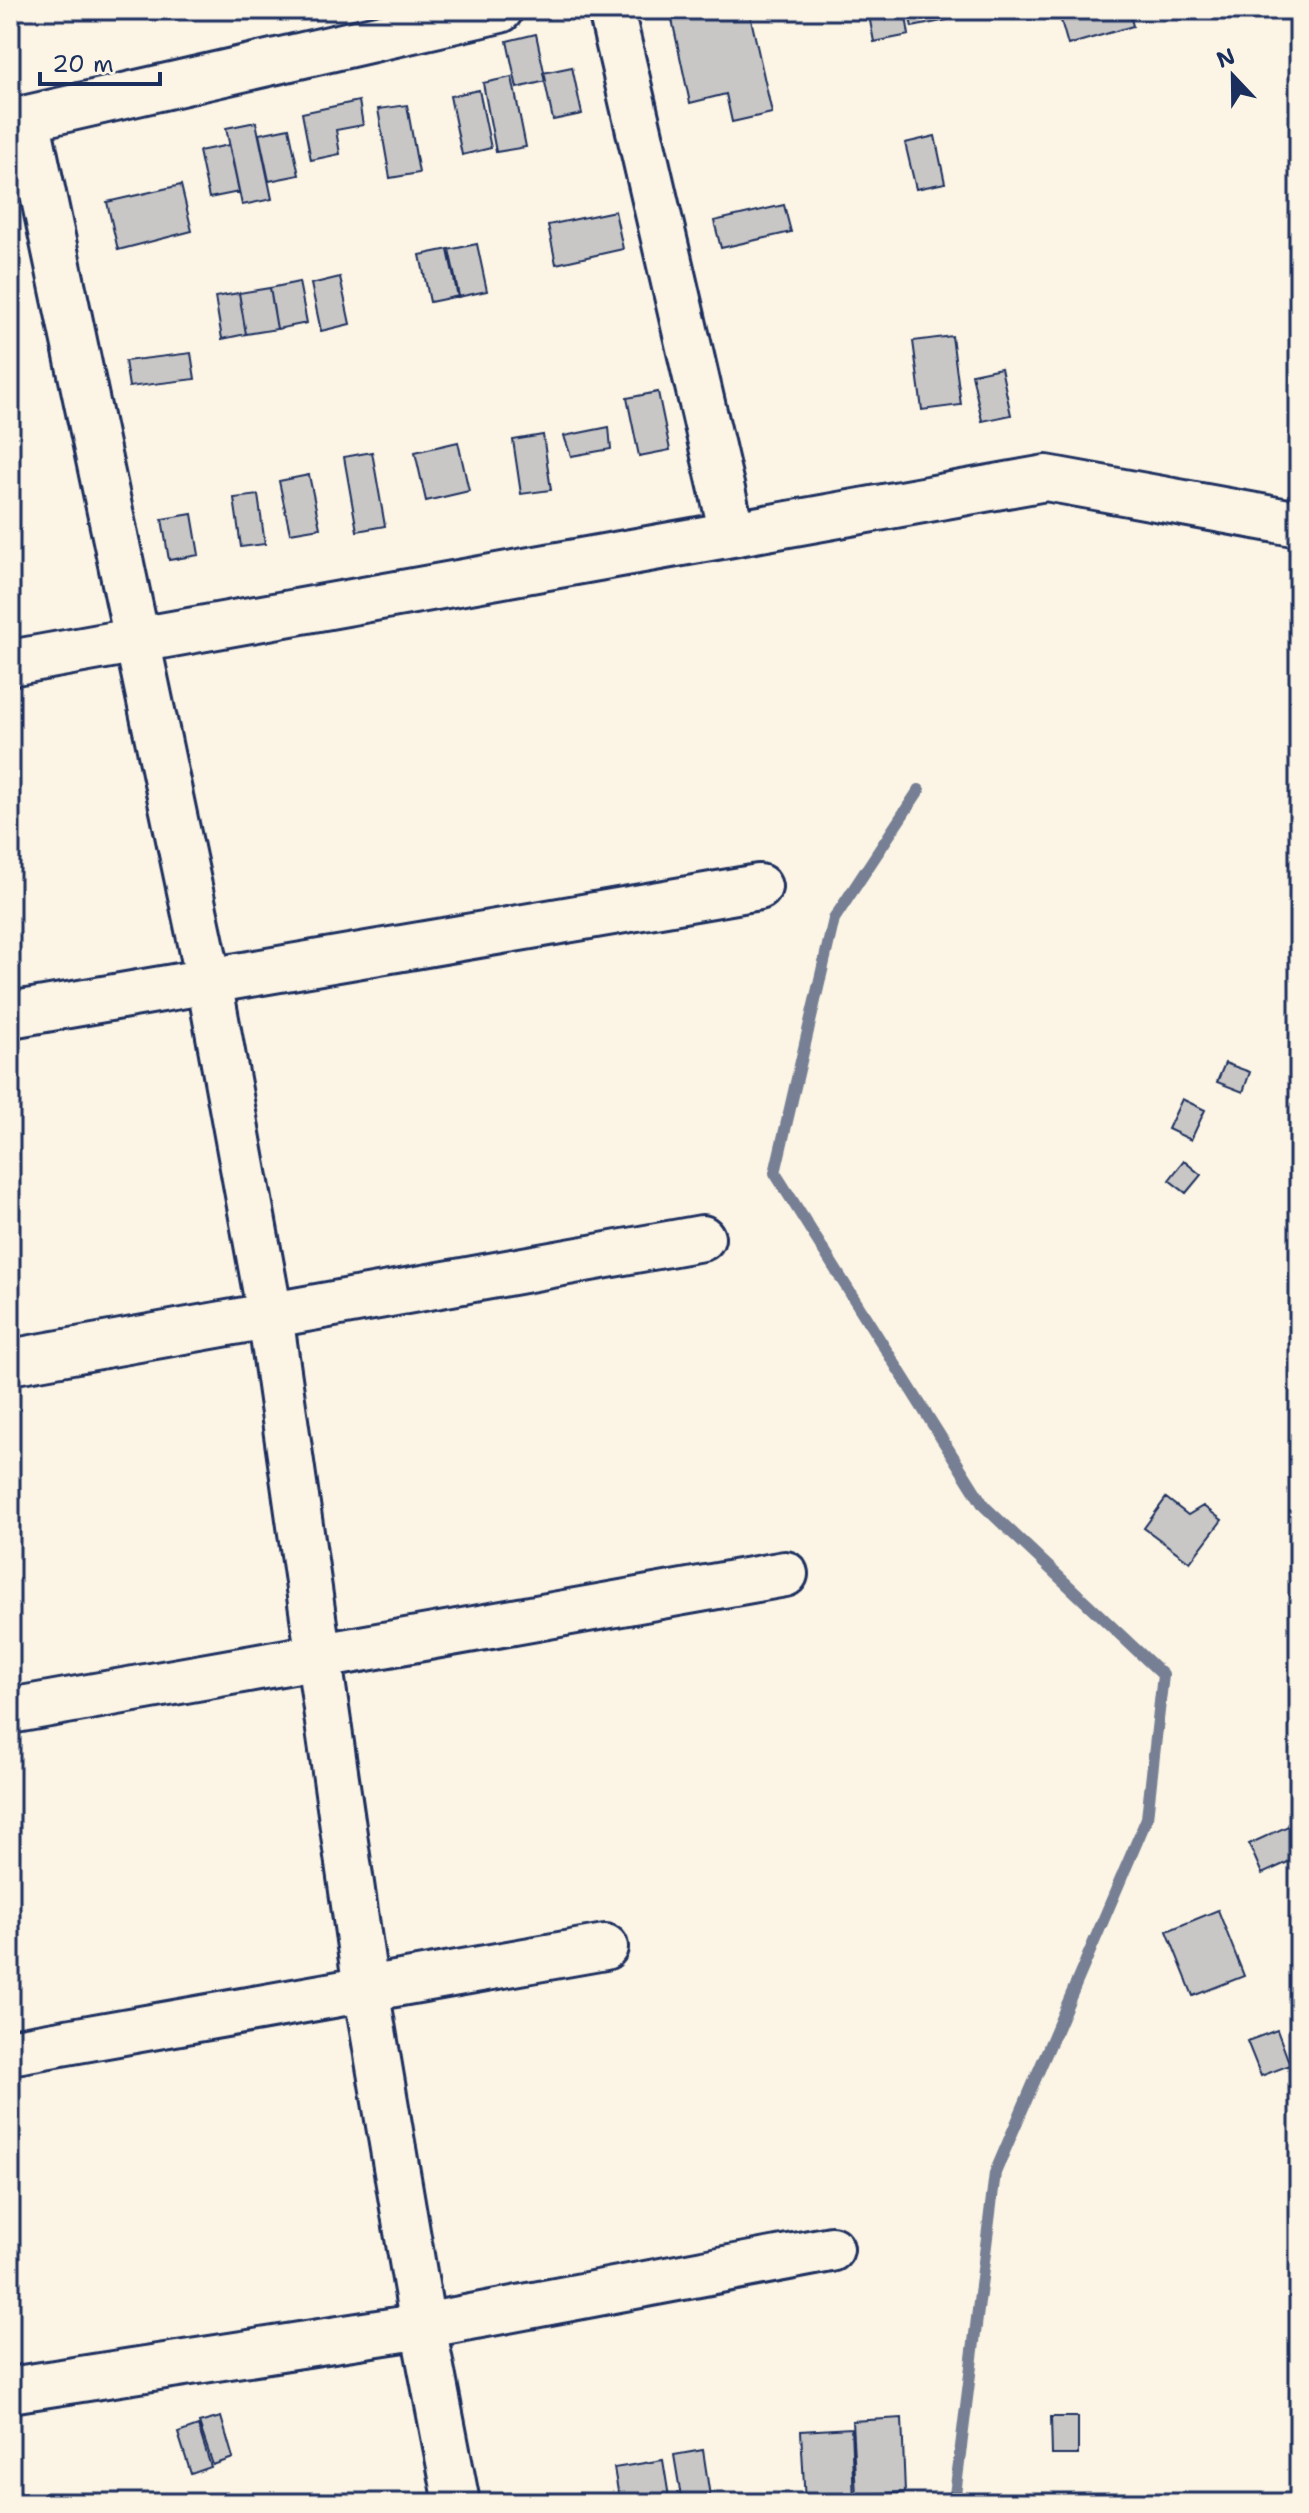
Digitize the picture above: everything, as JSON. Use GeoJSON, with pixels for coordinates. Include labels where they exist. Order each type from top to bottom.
{"type":"FeatureCollection","features":[{"type":"Feature","properties":{"kind":"street"},"geometry":{"type":"LineString","coordinates":[[457,2503],[423,2326],[366,1989],[270,1315],[209,981],[138,639],[19,120],[500,10]]}},
{"type":"Feature","properties":{"kind":"street"},"geometry":{"type":"LineString","coordinates":[[611,10],[732,533]]}},
{"type":"Feature","properties":{"kind":"street"},"geometry":{"type":"LineString","coordinates":[[10,663],[1046,478],[1299,524]]}},
{"type":"Feature","properties":{"kind":"street"},"geometry":{"type":"LineString","coordinates":[[10,1015],[759,887]]}},
{"type":"Feature","properties":{"kind":"street"},"geometry":{"type":"LineString","coordinates":[[10,1362],[702,1238]]}},
{"type":"Feature","properties":{"kind":"street"},"geometry":{"type":"LineString","coordinates":[[10,1711],[785,1574]]}},
{"type":"Feature","properties":{"kind":"street"},"geometry":{"type":"LineString","coordinates":[[10,2052],[605,1947]]}},
{"type":"Feature","properties":{"kind":"street"},"geometry":{"type":"LineString","coordinates":[[10,2390],[423,2326],[831,2249]]}},
{"type":"Feature","properties":{"kind":"building"},"geometry":{"type":"Polygon","coordinates":[[[670,10],[749,10],[772,113],[732,122],[726,94],[690,103],[670,10]]]}},
{"type":"Feature","properties":{"kind":"building"},"geometry":{"type":"Polygon","coordinates":[[[868,10],[905,10],[909,35],[874,42],[868,10]]]}},
{"type":"Feature","properties":{"kind":"building"},"geometry":{"type":"Polygon","coordinates":[[[908,10],[945,10],[947,20],[912,27],[908,10]]]}},
{"type":"Feature","properties":{"kind":"building"},"geometry":{"type":"Polygon","coordinates":[[[1058,10],[1129,10],[1133,26],[1068,45],[1058,10]]]}},
{"type":"Feature","properties":{"kind":"building"},"geometry":{"type":"Polygon","coordinates":[[[536,34],[546,81],[517,88],[507,41],[536,34]]]}},
{"type":"Feature","properties":{"kind":"building"},"geometry":{"type":"Polygon","coordinates":[[[572,67],[582,114],[553,120],[543,73],[572,67]]]}},
{"type":"Feature","properties":{"kind":"building"},"geometry":{"type":"Polygon","coordinates":[[[512,77],[526,147],[496,152],[483,83],[512,77]]]}},
{"type":"Feature","properties":{"kind":"building"},"geometry":{"type":"Polygon","coordinates":[[[479,90],[491,148],[462,155],[450,96],[479,90]]]}},
{"type":"Feature","properties":{"kind":"building"},"geometry":{"type":"Polygon","coordinates":[[[359,101],[363,125],[336,130],[340,154],[311,160],[302,113],[359,101]]]}},
{"type":"Feature","properties":{"kind":"building"},"geometry":{"type":"Polygon","coordinates":[[[407,105],[419,173],[390,178],[378,109],[407,105]]]}},
{"type":"Feature","properties":{"kind":"building"},"geometry":{"type":"Polygon","coordinates":[[[256,122],[272,199],[242,205],[226,128],[256,122]]]}},
{"type":"Feature","properties":{"kind":"building"},"geometry":{"type":"Polygon","coordinates":[[[289,128],[299,175],[269,181],[259,134],[289,128]]]}},
{"type":"Feature","properties":{"kind":"building"},"geometry":{"type":"Polygon","coordinates":[[[935,136],[945,183],[916,189],[905,143],[935,136]]]}},
{"type":"Feature","properties":{"kind":"building"},"geometry":{"type":"Polygon","coordinates":[[[229,145],[239,192],[209,198],[199,151],[229,145]]]}},
{"type":"Feature","properties":{"kind":"building"},"geometry":{"type":"Polygon","coordinates":[[[181,185],[192,231],[118,250],[107,202],[181,185]]]}},
{"type":"Feature","properties":{"kind":"building"},"geometry":{"type":"Polygon","coordinates":[[[784,205],[791,232],[721,248],[714,221],[784,205]]]}},
{"type":"Feature","properties":{"kind":"building"},"geometry":{"type":"Polygon","coordinates":[[[615,211],[623,249],[556,264],[548,225],[615,211]]]}},
{"type":"Feature","properties":{"kind":"building"},"geometry":{"type":"Polygon","coordinates":[[[477,244],[487,291],[458,297],[448,250],[477,244]]]}},
{"type":"Feature","properties":{"kind":"building"},"geometry":{"type":"Polygon","coordinates":[[[449,249],[459,296],[430,302],[420,255],[449,249]]]}},
{"type":"Feature","properties":{"kind":"building"},"geometry":{"type":"Polygon","coordinates":[[[340,277],[350,324],[321,331],[311,284],[340,277]]]}},
{"type":"Feature","properties":{"kind":"building"},"geometry":{"type":"Polygon","coordinates":[[[299,282],[307,323],[277,329],[270,288],[299,282]]]}},
{"type":"Feature","properties":{"kind":"building"},"geometry":{"type":"Polygon","coordinates":[[[270,288],[277,329],[246,334],[239,293],[270,288]]]}},
{"type":"Feature","properties":{"kind":"building"},"geometry":{"type":"Polygon","coordinates":[[[239,293],[246,334],[222,339],[215,297],[239,293]]]}},
{"type":"Feature","properties":{"kind":"building"},"geometry":{"type":"Polygon","coordinates":[[[952,336],[961,405],[922,410],[913,341],[952,336]]]}},
{"type":"Feature","properties":{"kind":"building"},"geometry":{"type":"Polygon","coordinates":[[[191,353],[195,379],[129,387],[125,361],[191,353]]]}},
{"type":"Feature","properties":{"kind":"building"},"geometry":{"type":"Polygon","coordinates":[[[1001,368],[1011,415],[982,421],[972,374],[1001,368]]]}},
{"type":"Feature","properties":{"kind":"building"},"geometry":{"type":"Polygon","coordinates":[[[658,392],[670,450],[639,456],[627,398],[658,392]]]}},
{"type":"Feature","properties":{"kind":"building"},"geometry":{"type":"Polygon","coordinates":[[[609,427],[611,449],[571,456],[564,436],[609,427]]]}},
{"type":"Feature","properties":{"kind":"building"},"geometry":{"type":"Polygon","coordinates":[[[543,435],[551,490],[521,494],[513,440],[543,435]]]}},
{"type":"Feature","properties":{"kind":"building"},"geometry":{"type":"Polygon","coordinates":[[[458,442],[469,491],[426,501],[415,452],[458,442]]]}},
{"type":"Feature","properties":{"kind":"building"},"geometry":{"type":"Polygon","coordinates":[[[372,452],[385,526],[357,531],[344,457],[372,452]]]}},
{"type":"Feature","properties":{"kind":"building"},"geometry":{"type":"Polygon","coordinates":[[[309,475],[320,528],[290,533],[279,481],[309,475]]]}},
{"type":"Feature","properties":{"kind":"building"},"geometry":{"type":"Polygon","coordinates":[[[258,495],[265,544],[241,547],[234,498],[258,495]]]}},
{"type":"Feature","properties":{"kind":"building"},"geometry":{"type":"Polygon","coordinates":[[[192,514],[199,555],[169,560],[162,519],[192,514]]]}},
{"type":"Feature","properties":{"kind":"building"},"geometry":{"type":"Polygon","coordinates":[[[1225,1063],[1250,1072],[1243,1092],[1217,1082],[1225,1063]]]}},
{"type":"Feature","properties":{"kind":"building"},"geometry":{"type":"Polygon","coordinates":[[[1182,1099],[1205,1110],[1191,1140],[1168,1129],[1182,1099]]]}},
{"type":"Feature","properties":{"kind":"building"},"geometry":{"type":"Polygon","coordinates":[[[1184,1161],[1201,1175],[1186,1193],[1169,1180],[1184,1161]]]}},
{"type":"Feature","properties":{"kind":"building"},"geometry":{"type":"Polygon","coordinates":[[[1166,1498],[1188,1515],[1203,1506],[1222,1520],[1190,1562],[1144,1528],[1166,1498]]]}},
{"type":"Feature","properties":{"kind":"building"},"geometry":{"type":"Polygon","coordinates":[[[1299,1821],[1299,1857],[1262,1874],[1249,1844],[1299,1821]]]}},
{"type":"Feature","properties":{"kind":"building"},"geometry":{"type":"Polygon","coordinates":[[[1218,1910],[1244,1976],[1193,1996],[1167,1931],[1218,1910]]]}},
{"type":"Feature","properties":{"kind":"building"},"geometry":{"type":"Polygon","coordinates":[[[1277,2030],[1290,2065],[1261,2076],[1247,2041],[1277,2030]]]}},
{"type":"Feature","properties":{"kind":"building"},"geometry":{"type":"Polygon","coordinates":[[[221,2417],[233,2458],[213,2465],[199,2423],[221,2417]]]}},
{"type":"Feature","properties":{"kind":"building"},"geometry":{"type":"Polygon","coordinates":[[[1051,2417],[1078,2417],[1078,2455],[1052,2455],[1051,2417]]]}},
{"type":"Feature","properties":{"kind":"building"},"geometry":{"type":"Polygon","coordinates":[[[902,2418],[905,2492],[856,2495],[852,2421],[902,2418]]]}},
{"type":"Feature","properties":{"kind":"building"},"geometry":{"type":"Polygon","coordinates":[[[198,2426],[211,2467],[191,2474],[178,2433],[198,2426]]]}},
{"type":"Feature","properties":{"kind":"building"},"geometry":{"type":"Polygon","coordinates":[[[851,2428],[854,2502],[805,2503],[801,2431],[851,2428]]]}},
{"type":"Feature","properties":{"kind":"building"},"geometry":{"type":"Polygon","coordinates":[[[703,2450],[711,2503],[682,2503],[674,2455],[703,2450]]]}},
{"type":"Feature","properties":{"kind":"building"},"geometry":{"type":"Polygon","coordinates":[[[663,2460],[670,2503],[620,2503],[614,2468],[663,2460]]]}},
{"type":"Feature","properties":{"kind":"building"},"geometry":{"type":"Polygon","coordinates":[[[1039,2495],[1039,2503],[1013,2503],[1013,2496],[1039,2495]]]}},
{"type":"Feature","properties":{"kind":"waterway"},"geometry":{"type":"LineString","coordinates":[[919,790],[834,919],[775,1173],[984,1506],[1163,1675],[1147,1818],[995,2173],[954,2503]]}}]}
